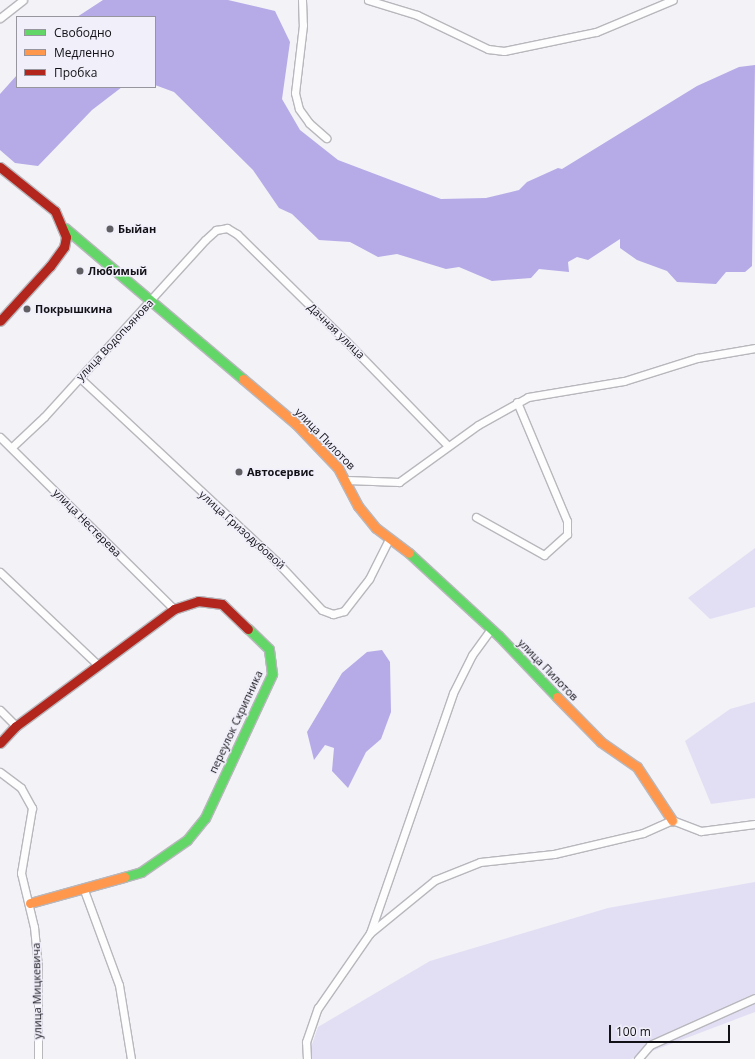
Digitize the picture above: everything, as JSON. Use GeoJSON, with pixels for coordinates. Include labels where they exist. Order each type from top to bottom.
{"type":"FeatureCollection","features":[{"type":"Feature","properties":{"kind":"street"},"geometry":{"type":"LineString","coordinates":[[0,18],[23,0]]}},
{"type":"Feature","properties":{"kind":"street"},"geometry":{"type":"LineString","coordinates":[[302,0],[295,92],[305,118],[326,138]]}},
{"type":"Feature","properties":{"kind":"street"},"geometry":{"type":"LineString","coordinates":[[368,0],[417,15],[488,49],[504,51],[596,32],[673,0]]}},
{"type":"Feature","properties":{"kind":"street","name":"улица Пилотов"},"geometry":{"type":"LineString","coordinates":[[0,167],[54,211],[65,228],[152,300],[296,424],[348,480],[365,516],[389,539],[411,554],[491,629],[601,742],[637,767],[672,820]]}},
{"type":"Feature","properties":{"kind":"street"},"geometry":{"type":"LineString","coordinates":[[0,321],[60,254],[65,228]]}},
{"type":"Feature","properties":{"kind":"street","name":"Дачная улица"},"geometry":{"type":"LineString","coordinates":[[216,230],[227,228],[237,234],[448,446]]}},
{"type":"Feature","properties":{"kind":"street","name":"улица Водопьянова"},"geometry":{"type":"LineString","coordinates":[[12,447],[80,378],[216,230]]}},
{"type":"Feature","properties":{"kind":"street"},"geometry":{"type":"LineString","coordinates":[[348,480],[399,482],[448,446],[517,402],[624,381],[697,358],[755,348]]}},
{"type":"Feature","properties":{"kind":"street","name":"улица Гризодубовой"},"geometry":{"type":"LineString","coordinates":[[80,378],[282,566],[322,610],[333,614],[344,610],[369,579],[389,539]]}},
{"type":"Feature","properties":{"kind":"street"},"geometry":{"type":"LineString","coordinates":[[476,517],[544,555],[567,534],[567,521],[517,402]]}},
{"type":"Feature","properties":{"kind":"street","name":"улица Нестерева"},"geometry":{"type":"LineString","coordinates":[[0,437],[12,447],[174,609]]}},
{"type":"Feature","properties":{"kind":"street"},"geometry":{"type":"LineString","coordinates":[[0,572],[97,664]]}},
{"type":"Feature","properties":{"kind":"street","name":"переулок Скрипника"},"geometry":{"type":"LineString","coordinates":[[0,743],[16,726],[97,664],[174,609],[211,600],[232,610],[269,649],[272,674],[205,818],[187,840],[141,872],[84,890],[30,903]]}},
{"type":"Feature","properties":{"kind":"street"},"geometry":{"type":"LineString","coordinates":[[307,1059],[306,1042],[318,1008],[370,933],[453,693],[472,655],[491,629]]}},
{"type":"Feature","properties":{"kind":"street"},"geometry":{"type":"LineString","coordinates":[[0,710],[16,726]]}},
{"type":"Feature","properties":{"kind":"street","name":"улица Мицкевича"},"geometry":{"type":"LineString","coordinates":[[0,772],[21,788],[32,808],[20,873],[30,903],[38,967],[38,1059]]}},
{"type":"Feature","properties":{"kind":"street"},"geometry":{"type":"LineString","coordinates":[[370,933],[435,880],[452,871],[493,860],[554,854],[643,833],[672,820],[701,832],[755,824]]}},
{"type":"Feature","properties":{"kind":"street"},"geometry":{"type":"LineString","coordinates":[[84,890],[119,985],[131,1059]]}},
{"type":"Feature","properties":{"kind":"street"},"geometry":{"type":"LineString","coordinates":[[638,1059],[650,1045],[755,998]]}},
{"type":"Feature","properties":{"kind":"shaded area"},"geometry":{"type":"Polygon","coordinates":[[[103,0],[228,0],[275,11],[290,42],[282,99],[300,130],[338,160],[441,199],[486,198],[519,190],[527,182],[558,168],[562,169],[697,86],[739,67],[755,65],[752,266],[745,272],[726,272],[716,284],[677,282],[667,271],[637,260],[620,248],[620,239],[588,260],[577,257],[568,262],[569,272],[539,269],[531,278],[492,281],[459,267],[446,269],[397,254],[378,257],[350,242],[319,240],[292,214],[279,208],[253,170],[174,92],[156,85],[156,16],[79,16],[103,0]]]}},
{"type":"Feature","properties":{"kind":"shaded area"},"geometry":{"type":"Polygon","coordinates":[[[16,76],[16,88],[121,88],[92,110],[38,166],[15,163],[0,150],[0,94],[16,76]]]}},
{"type":"Feature","properties":{"kind":"shaded area"},"geometry":{"type":"Polygon","coordinates":[[[755,548],[755,607],[710,619],[688,598],[755,548]]]}},
{"type":"Feature","properties":{"kind":"shaded area"},"geometry":{"type":"Polygon","coordinates":[[[382,650],[390,662],[391,712],[381,739],[366,752],[348,788],[332,771],[334,748],[325,745],[314,760],[307,732],[342,673],[367,652],[382,650]]]}},
{"type":"Feature","properties":{"kind":"shaded area"},"geometry":{"type":"Polygon","coordinates":[[[755,702],[755,798],[711,804],[685,741],[730,709],[755,702]]]}},
{"type":"Feature","properties":{"kind":"shaded area"},"geometry":{"type":"Polygon","coordinates":[[[755,882],[755,1012],[631,1059],[311,1059],[309,1053],[318,1027],[430,961],[608,908],[755,882]]]}},
{"type":"Feature","properties":{"kind":"traffic: fast"},"geometry":{"type":"LineString","coordinates":[[65,228],[243,379]]}},
{"type":"Feature","properties":{"kind":"traffic: fast"},"geometry":{"type":"LineString","coordinates":[[409,553],[499,636],[557,697]]}},
{"type":"Feature","properties":{"kind":"traffic: fast"},"geometry":{"type":"LineString","coordinates":[[124,877],[141,872],[187,840],[205,818],[272,674],[269,649],[248,629]]}},
{"type":"Feature","properties":{"kind":"traffic: slow"},"geometry":{"type":"LineString","coordinates":[[243,379],[296,424],[338,468],[358,506],[376,528],[409,553]]}},
{"type":"Feature","properties":{"kind":"traffic: slow"},"geometry":{"type":"LineString","coordinates":[[557,697],[601,742],[637,767],[672,820]]}},
{"type":"Feature","properties":{"kind":"traffic: slow"},"geometry":{"type":"LineString","coordinates":[[30,903],[124,877]]}},
{"type":"Feature","properties":{"kind":"traffic: jam"},"geometry":{"type":"LineString","coordinates":[[0,167],[55,211],[66,237],[64,247],[50,266],[0,321]]}},
{"type":"Feature","properties":{"kind":"traffic: jam"},"geometry":{"type":"LineString","coordinates":[[0,743],[16,726],[174,609],[198,601],[222,604],[248,629]]}},
{"type":"Feature","properties":{"kind":"place","name":"Быйан"},"geometry":{"type":"Point","coordinates":[110,229]}},
{"type":"Feature","properties":{"kind":"place","name":"Любимый"},"geometry":{"type":"Point","coordinates":[80,271]}},
{"type":"Feature","properties":{"kind":"place","name":"Покрышкина"},"geometry":{"type":"Point","coordinates":[27,309]}},
{"type":"Feature","properties":{"kind":"place","name":"Автосервис"},"geometry":{"type":"Point","coordinates":[239,472]}}]}
